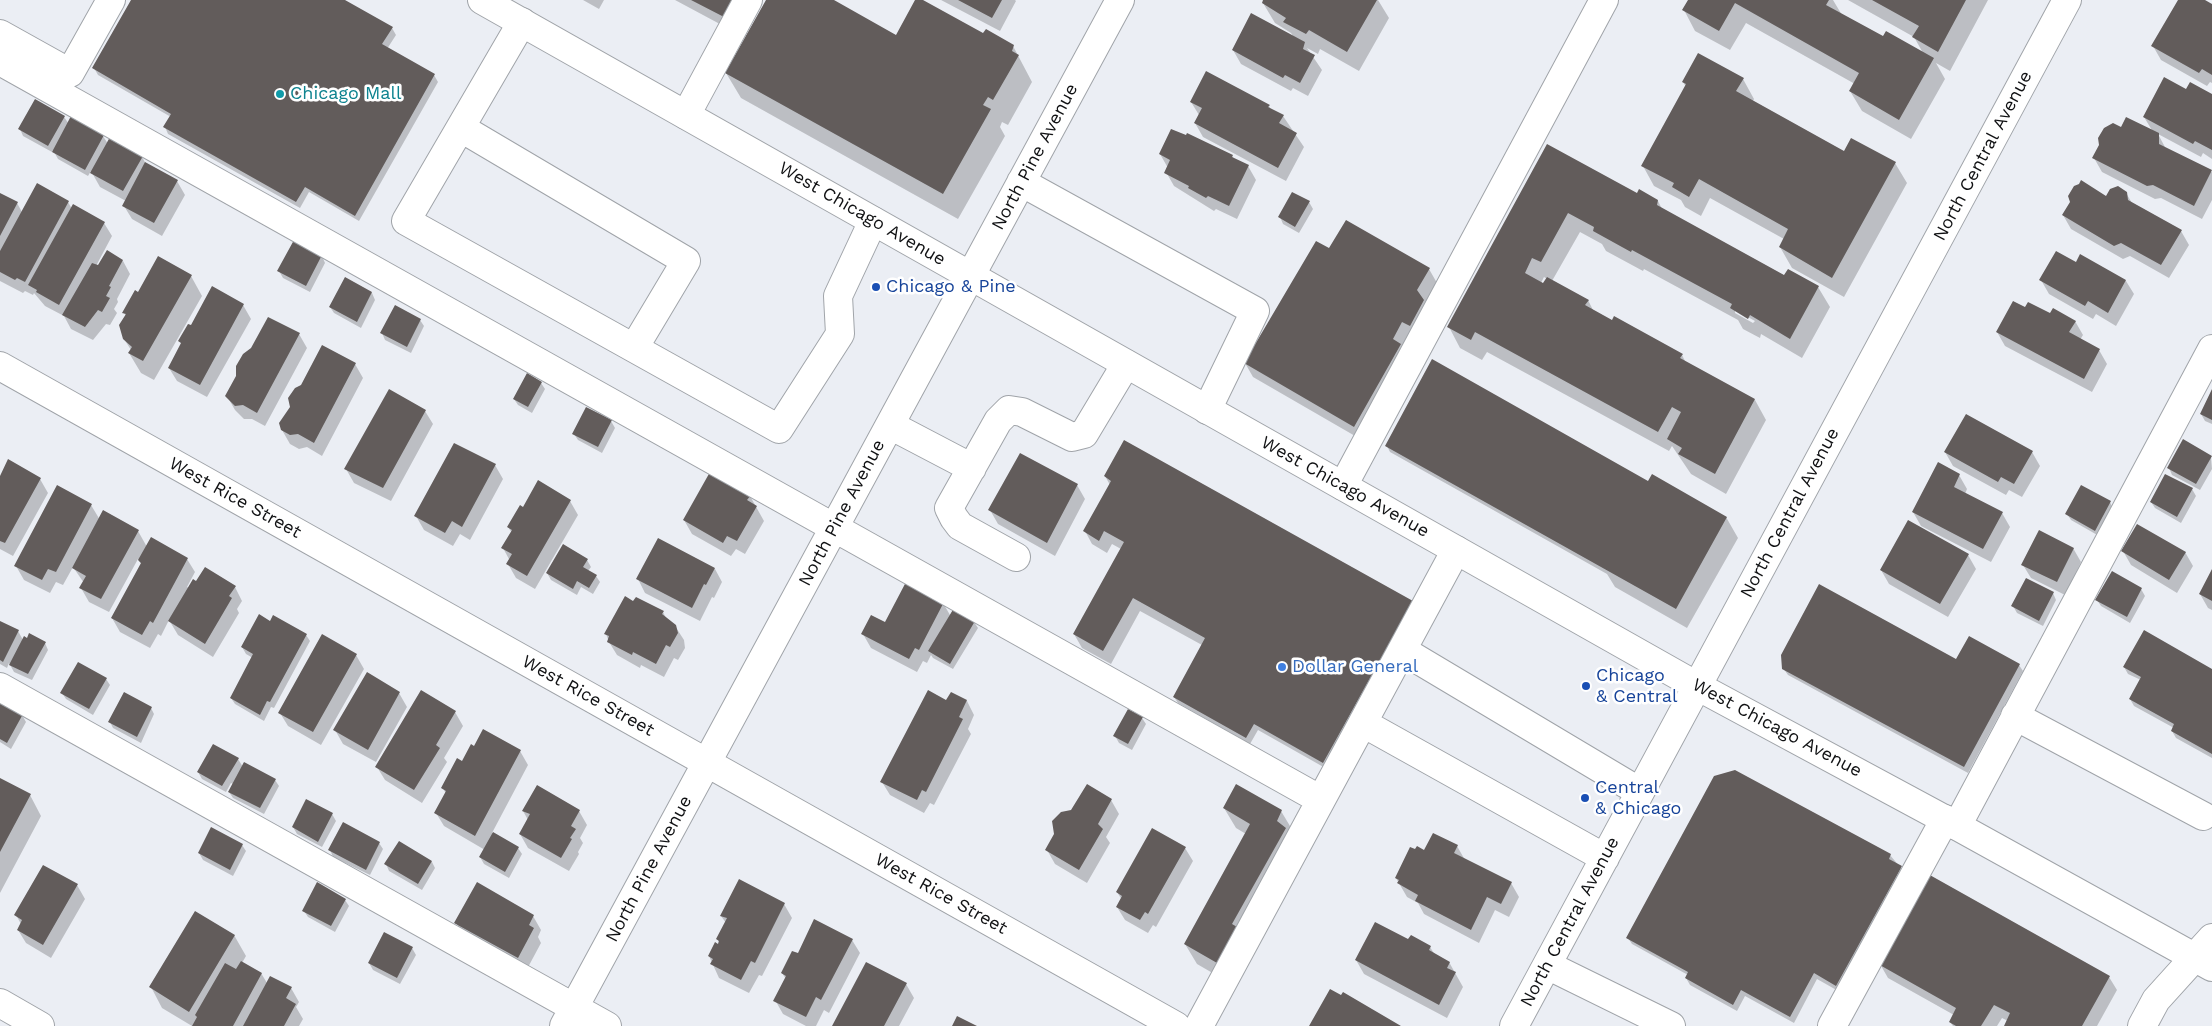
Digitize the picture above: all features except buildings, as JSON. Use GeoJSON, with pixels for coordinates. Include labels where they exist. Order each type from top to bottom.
{"type":"FeatureCollection","features":[{"type":"Feature","properties":{"kind":"street"},"geometry":{"type":"LineString","coordinates":[[0,34],[70,73],[111,0]]}},
{"type":"Feature","properties":{"kind":"street","name":"West Chicago Avenue"},"geometry":{"type":"LineString","coordinates":[[482,0],[1697,686],[1951,822],[2206,954]]}},
{"type":"Feature","properties":{"kind":"street"},"geometry":{"type":"LineString","coordinates":[[686,115],[748,0]]}},
{"type":"Feature","properties":{"kind":"street","name":"North Pine Avenue"},"geometry":{"type":"LineString","coordinates":[[569,1017],[1120,0]]}},
{"type":"Feature","properties":{"kind":"street"},"geometry":{"type":"LineString","coordinates":[[1343,486],[1604,0]]}},
{"type":"Feature","properties":{"kind":"street","name":"North Central Avenue"},"geometry":{"type":"LineString","coordinates":[[1514,1026],[2067,0]]}},
{"type":"Feature","properties":{"kind":"street"},"geometry":{"type":"LineString","coordinates":[[522,22],[406,221],[778,428],[840,334],[838,296],[873,221]]}},
{"type":"Feature","properties":{"kind":"street"},"geometry":{"type":"LineString","coordinates":[[0,61],[1321,800]]}},
{"type":"Feature","properties":{"kind":"street"},"geometry":{"type":"LineString","coordinates":[[461,128],[686,260],[634,348]]}},
{"type":"Feature","properties":{"kind":"street"},"geometry":{"type":"LineString","coordinates":[[1021,182],[1255,310],[1207,410]]}},
{"type":"Feature","properties":{"kind":"street"},"geometry":{"type":"LineString","coordinates":[[1832,1026],[2015,716],[2212,349]]}},
{"type":"Feature","properties":{"kind":"street"},"geometry":{"type":"LineString","coordinates":[[1016,557],[960,526],[950,508],[998,420],[1009,410],[1022,412],[1072,437],[1084,434],[1126,364]]}},
{"type":"Feature","properties":{"kind":"street","name":"West Rice Street"},"geometry":{"type":"LineString","coordinates":[[0,366],[1176,1026]]}},
{"type":"Feature","properties":{"kind":"street"},"geometry":{"type":"LineString","coordinates":[[890,425],[972,468]]}},
{"type":"Feature","properties":{"kind":"street"},"geometry":{"type":"LineString","coordinates":[[1199,1026],[1456,550]]}},
{"type":"Feature","properties":{"kind":"street"},"geometry":{"type":"LineString","coordinates":[[1402,650],[1640,792]]}},
{"type":"Feature","properties":{"kind":"street"},"geometry":{"type":"LineString","coordinates":[[0,687],[569,1017],[607,1026]]}},
{"type":"Feature","properties":{"kind":"street"},"geometry":{"type":"LineString","coordinates":[[2015,716],[2203,816]]}},
{"type":"Feature","properties":{"kind":"street"},"geometry":{"type":"LineString","coordinates":[[1363,723],[1605,858]]}},
{"type":"Feature","properties":{"kind":"street"},"geometry":{"type":"LineString","coordinates":[[2142,1026],[2156,1000],[2206,954]]}},
{"type":"Feature","properties":{"kind":"street"},"geometry":{"type":"LineString","coordinates":[[1547,965],[1671,1026]]}},
{"type":"Feature","properties":{"kind":"street"},"geometry":{"type":"LineString","coordinates":[[0,1003],[40,1026]]}},
{"type":"Feature","properties":{"kind":"place","name":"Chicago Mall"},"geometry":{"type":"Point","coordinates":[280,94]}},
{"type":"Feature","properties":{"kind":"place","name":"Chicago & Pine"},"geometry":{"type":"Point","coordinates":[876,287]}},
{"type":"Feature","properties":{"kind":"place","name":"Dollar General"},"geometry":{"type":"Point","coordinates":[1282,667]}},
{"type":"Feature","properties":{"kind":"place","name":"Chicago & Central"},"geometry":{"type":"Point","coordinates":[1586,686]}},
{"type":"Feature","properties":{"kind":"place","name":"Central & Chicago"},"geometry":{"type":"Point","coordinates":[1585,798]}}]}
